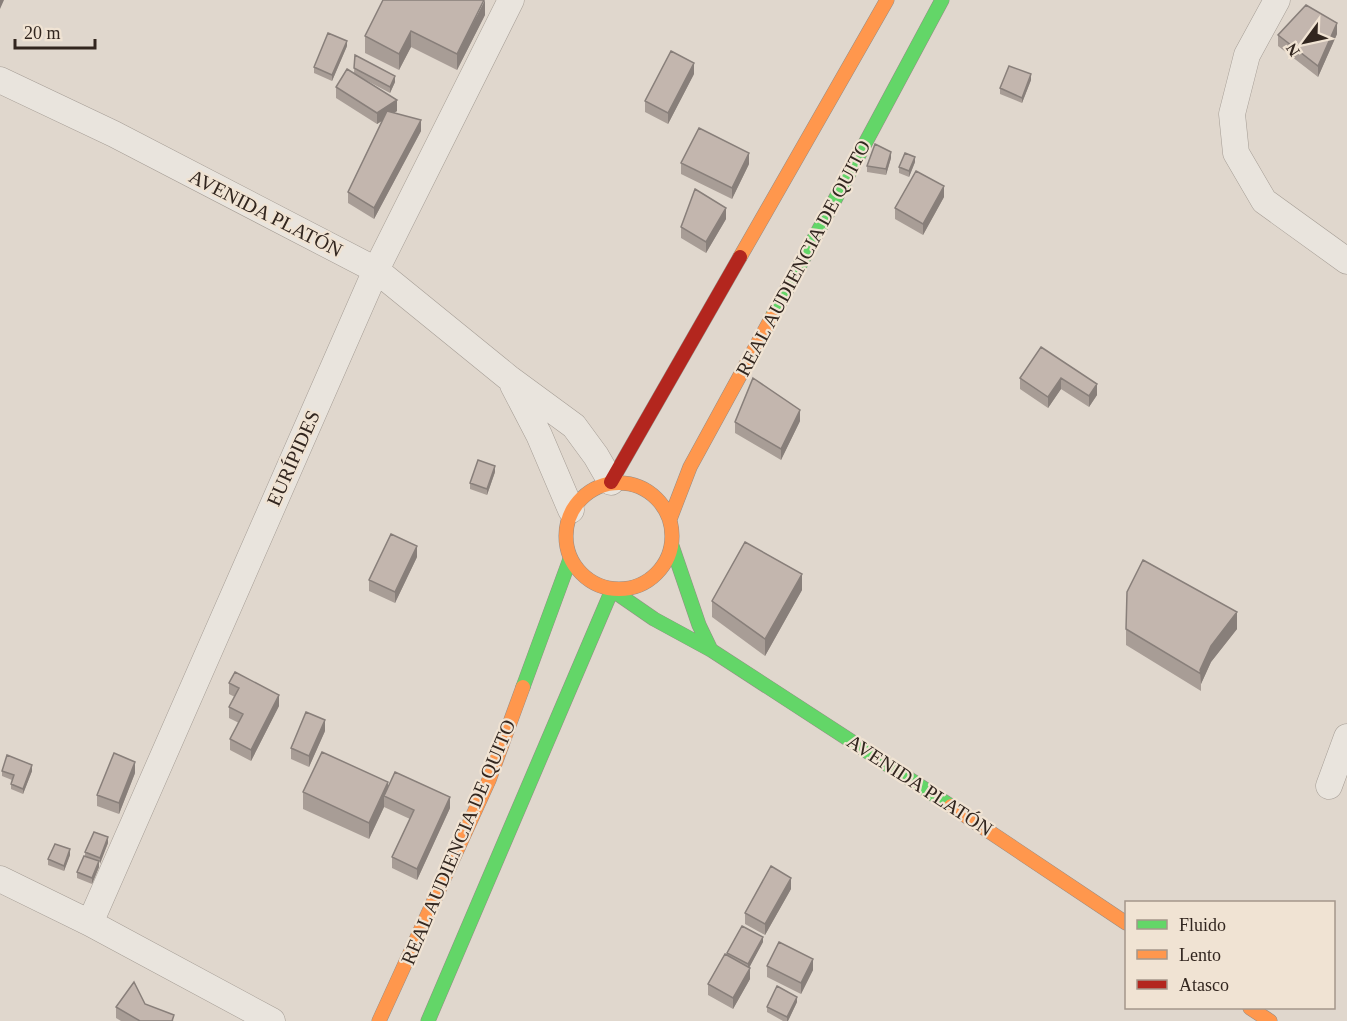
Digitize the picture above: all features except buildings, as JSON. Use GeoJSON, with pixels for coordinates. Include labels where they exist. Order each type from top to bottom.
{"type":"FeatureCollection","features":[{"type":"Feature","properties":{"kind":"main road"},"geometry":{"type":"LineString","coordinates":[[611,482],[887,0]]}},
{"type":"Feature","properties":{"kind":"main road","name":"REAL AUDIENCIA DE QUITO"},"geometry":{"type":"LineString","coordinates":[[670,519],[690,466],[823,224],[942,0]]}},
{"type":"Feature","properties":{"kind":"main road"},"geometry":{"type":"LineString","coordinates":[[672,546],[661,570],[639,586],[612,590],[595,583],[582,574],[570,560],[565,541],[572,510],[588,491],[611,482],[635,486],[657,497],[670,519],[672,546],[699,625],[711,650]]}},
{"type":"Feature","properties":{"kind":"main road","name":"REAL AUDIENCIA DE QUITO"},"geometry":{"type":"LineString","coordinates":[[379,1021],[489,780],[570,560]]}},
{"type":"Feature","properties":{"kind":"main road"},"geometry":{"type":"LineString","coordinates":[[428,1021],[612,590]]}},
{"type":"Feature","properties":{"kind":"main road","name":"AVENIDA PLATÓN"},"geometry":{"type":"LineString","coordinates":[[612,590],[654,619],[711,650],[920,784],[1125,922]]}},
{"type":"Feature","properties":{"kind":"main road"},"geometry":{"type":"LineString","coordinates":[[1252,1009],[1270,1021]]}},
{"type":"Feature","properties":{"kind":"street","name":"EURÍPIDES"},"geometry":{"type":"LineString","coordinates":[[90,923],[376,270],[511,0]]}},
{"type":"Feature","properties":{"kind":"street"},"geometry":{"type":"LineString","coordinates":[[1277,0],[1247,55],[1233,114],[1236,153],[1264,201],[1347,261]]}},
{"type":"Feature","properties":{"kind":"street","name":"AVENIDA PLATÓN"},"geometry":{"type":"LineString","coordinates":[[0,80],[114,134],[376,270],[510,380],[574,426],[597,456],[611,482]]}},
{"type":"Feature","properties":{"kind":"street","name":"AVENIDA PLATÓN"},"geometry":{"type":"LineString","coordinates":[[510,380],[539,435],[572,510]]}},
{"type":"Feature","properties":{"kind":"street"},"geometry":{"type":"LineString","coordinates":[[1329,786],[1347,737]]}},
{"type":"Feature","properties":{"kind":"street"},"geometry":{"type":"LineString","coordinates":[[0,879],[90,923],[272,1021]]}},
{"type":"Feature","properties":{"kind":"traffic: fast"},"geometry":{"type":"LineString","coordinates":[[772,317],[942,0]]}},
{"type":"Feature","properties":{"kind":"traffic: fast"},"geometry":{"type":"LineString","coordinates":[[672,546],[699,625],[711,650]]}},
{"type":"Feature","properties":{"kind":"traffic: fast"},"geometry":{"type":"LineString","coordinates":[[523,687],[570,559]]}},
{"type":"Feature","properties":{"kind":"traffic: fast"},"geometry":{"type":"LineString","coordinates":[[612,590],[654,619],[711,650],[951,806]]}},
{"type":"Feature","properties":{"kind":"traffic: fast"},"geometry":{"type":"LineString","coordinates":[[428,1021],[612,590]]}},
{"type":"Feature","properties":{"kind":"traffic: slow"},"geometry":{"type":"LineString","coordinates":[[740,257],[887,0]]}},
{"type":"Feature","properties":{"kind":"traffic: slow"},"geometry":{"type":"LineString","coordinates":[[670,519],[690,467],[772,317]]}},
{"type":"Feature","properties":{"kind":"traffic: slow"},"geometry":{"type":"LineString","coordinates":[[619,483],[639,487],[657,498],[668,516],[672,536],[668,556],[657,574],[639,585],[619,589],[599,585],[581,574],[570,556],[566,536],[570,516],[581,498],[599,487],[619,483]]}},
{"type":"Feature","properties":{"kind":"traffic: slow"},"geometry":{"type":"LineString","coordinates":[[379,1021],[489,780],[523,687]]}},
{"type":"Feature","properties":{"kind":"traffic: slow"},"geometry":{"type":"LineString","coordinates":[[951,806],[1125,922]]}},
{"type":"Feature","properties":{"kind":"traffic: slow"},"geometry":{"type":"LineString","coordinates":[[1252,1009],[1270,1021]]}},
{"type":"Feature","properties":{"kind":"traffic: jam"},"geometry":{"type":"LineString","coordinates":[[611,482],[740,257]]}}]}
